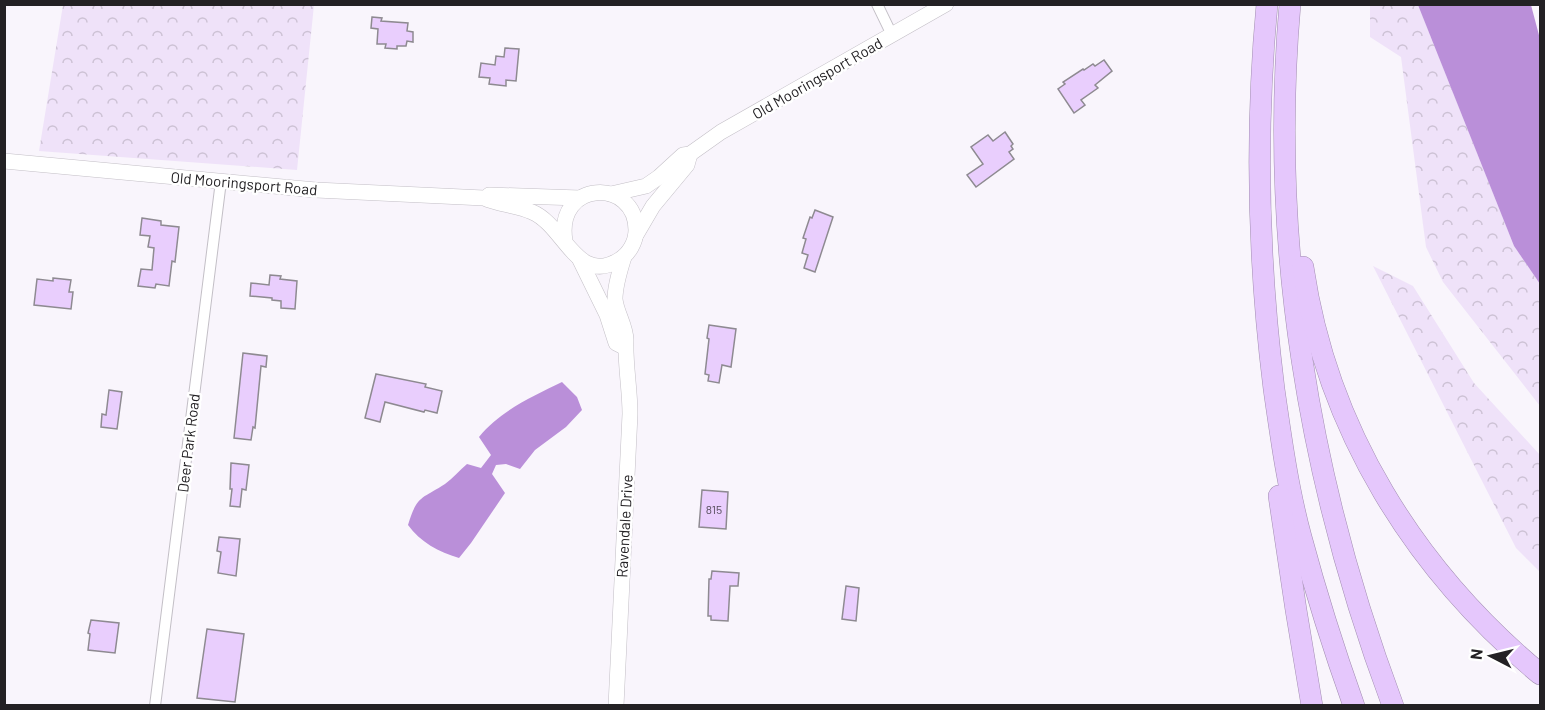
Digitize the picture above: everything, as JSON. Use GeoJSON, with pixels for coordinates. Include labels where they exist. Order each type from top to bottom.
{"type":"FeatureCollection","features":[{"type":"Feature","properties":{"kind":"highway"},"geometry":{"type":"LineString","coordinates":[[1267,4],[1259,141],[1260,231],[1272,430],[1279,496],[1312,705]]}},
{"type":"Feature","properties":{"kind":"highway"},"geometry":{"type":"LineString","coordinates":[[1290,4],[1286,109],[1288,235],[1304,375],[1318,452],[1336,529],[1355,597],[1393,705]]}},
{"type":"Feature","properties":{"kind":"highway"},"geometry":{"type":"LineString","coordinates":[[1286,109],[1300,244],[1313,315],[1328,373],[1358,445],[1402,524],[1429,562],[1487,626],[1540,674]]}},
{"type":"Feature","properties":{"kind":"highway"},"geometry":{"type":"LineString","coordinates":[[1266,325],[1278,419],[1301,535],[1354,705]]}},
{"type":"Feature","properties":{"kind":"main road","name":"Old Mooringsport Road"},"geometry":{"type":"LineString","coordinates":[[484,198],[492,194],[580,198],[595,193],[611,194],[646,186],[683,155],[690,154],[721,132],[946,4]]}},
{"type":"Feature","properties":{"kind":"main road","name":"Old Mooringsport Road"},"geometry":{"type":"LineString","coordinates":[[624,257],[653,206],[687,165],[690,154]]}},
{"type":"Feature","properties":{"kind":"main road","name":"Old Mooringsport Road"},"geometry":{"type":"LineString","coordinates":[[4,161],[316,190],[484,198],[532,212],[542,218],[580,260]]}},
{"type":"Feature","properties":{"kind":"main road"},"geometry":{"type":"LineString","coordinates":[[611,194],[628,205],[636,224],[636,235]]}},
{"type":"Feature","properties":{"kind":"main road"},"geometry":{"type":"LineString","coordinates":[[565,241],[563,229],[565,217],[571,206],[580,198]]}},
{"type":"Feature","properties":{"kind":"main road"},"geometry":{"type":"LineString","coordinates":[[580,260],[591,265],[602,266],[624,257]]}},
{"type":"Feature","properties":{"kind":"main road","name":"Ravendale Drive"},"geometry":{"type":"LineString","coordinates":[[616,705],[630,414],[628,367],[624,348],[626,339],[615,301],[624,257]]}},
{"type":"Feature","properties":{"kind":"main road","name":"Ravendale Drive"},"geometry":{"type":"LineString","coordinates":[[580,260],[607,315],[616,343],[624,348]]}},
{"type":"Feature","properties":{"kind":"street"},"geometry":{"type":"LineString","coordinates":[[876,4],[892,35]]}},
{"type":"Feature","properties":{"kind":"street","name":"Deer Park Road"},"geometry":{"type":"LineString","coordinates":[[155,705],[221,181]]}},
{"type":"Feature","properties":{"kind":"green space"},"geometry":{"type":"Polygon","coordinates":[[[63,5],[314,5],[297,170],[39,151],[63,5]]]}},
{"type":"Feature","properties":{"kind":"green space"},"geometry":{"type":"Polygon","coordinates":[[[1370,5],[1418,5],[1514,246],[1540,284],[1540,406],[1443,282],[1426,247],[1401,57],[1370,37],[1370,5]]]}},
{"type":"Feature","properties":{"kind":"green space"},"geometry":{"type":"Polygon","coordinates":[[[1373,266],[1413,286],[1474,383],[1540,455],[1540,572],[1516,548],[1373,266]]]}},
{"type":"Feature","properties":{"kind":"shaded area"},"geometry":{"type":"Polygon","coordinates":[[[1418,5],[1531,5],[1540,39],[1540,284],[1514,246],[1418,5]]]}},
{"type":"Feature","properties":{"kind":"shaded area"},"geometry":{"type":"Polygon","coordinates":[[[562,382],[577,397],[582,410],[566,427],[535,450],[520,469],[506,464],[496,465],[492,474],[505,493],[459,558],[444,553],[418,536],[408,525],[414,508],[421,499],[445,484],[467,464],[481,468],[491,455],[479,437],[487,428],[517,405],[562,382]]]}},
{"type":"Feature","properties":{"kind":"building"},"geometry":{"type":"Polygon","coordinates":[[[372,17],[382,18],[381,21],[408,23],[407,31],[413,32],[413,42],[407,41],[406,46],[397,46],[397,49],[385,48],[386,44],[377,44],[378,29],[371,28],[372,17]]]}},
{"type":"Feature","properties":{"kind":"building"},"geometry":{"type":"Polygon","coordinates":[[[505,48],[519,49],[516,81],[506,80],[506,86],[489,84],[490,78],[479,77],[481,63],[495,65],[496,56],[504,57],[505,48]]]}},
{"type":"Feature","properties":{"kind":"building"},"geometry":{"type":"Polygon","coordinates":[[[1104,60],[1112,71],[1095,85],[1098,88],[1081,100],[1085,105],[1074,113],[1058,89],[1065,84],[1063,82],[1083,69],[1093,64],[1095,66],[1104,60]]]}},
{"type":"Feature","properties":{"kind":"building"},"geometry":{"type":"Polygon","coordinates":[[[1005,132],[1013,144],[1011,146],[1013,149],[1009,152],[1014,159],[976,187],[967,175],[983,164],[971,147],[988,135],[993,141],[1005,132]]]}},
{"type":"Feature","properties":{"kind":"building"},"geometry":{"type":"Polygon","coordinates":[[[815,210],[833,217],[815,272],[804,268],[808,255],[802,253],[806,239],[803,238],[810,217],[812,218],[815,210]]]}},
{"type":"Feature","properties":{"kind":"building"},"geometry":{"type":"Polygon","coordinates":[[[142,218],[161,221],[161,225],[179,227],[175,262],[172,261],[169,286],[156,284],[155,288],[138,286],[141,269],[152,270],[154,248],[148,247],[150,236],[140,235],[142,218]]]}},
{"type":"Feature","properties":{"kind":"building"},"geometry":{"type":"Polygon","coordinates":[[[270,275],[297,281],[295,309],[281,308],[281,301],[272,300],[272,298],[250,296],[251,283],[269,285],[270,275]]]}},
{"type":"Feature","properties":{"kind":"building"},"geometry":{"type":"Polygon","coordinates":[[[53,278],[71,280],[69,292],[73,292],[71,309],[34,305],[37,279],[53,281],[53,278]]]}},
{"type":"Feature","properties":{"kind":"building"},"geometry":{"type":"Polygon","coordinates":[[[709,325],[736,329],[731,367],[722,365],[719,383],[708,381],[709,375],[705,374],[709,325]]]}},
{"type":"Feature","properties":{"kind":"building"},"geometry":{"type":"Polygon","coordinates":[[[243,353],[267,356],[266,367],[261,366],[255,428],[253,427],[251,440],[234,438],[243,353]]]}},
{"type":"Feature","properties":{"kind":"building"},"geometry":{"type":"Polygon","coordinates":[[[376,374],[426,384],[425,387],[442,391],[437,413],[385,402],[380,422],[365,418],[376,374]]]}},
{"type":"Feature","properties":{"kind":"building"},"geometry":{"type":"Polygon","coordinates":[[[109,390],[122,392],[117,429],[101,427],[102,414],[106,415],[109,390]]]}},
{"type":"Feature","properties":{"kind":"building"},"geometry":{"type":"Polygon","coordinates":[[[231,463],[249,465],[246,490],[242,489],[240,507],[230,506],[231,463]]]}},
{"type":"Feature","properties":{"kind":"building"},"geometry":{"type":"Polygon","coordinates":[[[702,490],[728,492],[726,529],[699,527],[702,490]]]}},
{"type":"Feature","properties":{"kind":"building"},"geometry":{"type":"Polygon","coordinates":[[[219,537],[240,539],[236,576],[218,573],[221,552],[217,551],[219,537]]]}},
{"type":"Feature","properties":{"kind":"building"},"geometry":{"type":"Polygon","coordinates":[[[712,571],[739,573],[738,586],[730,586],[728,621],[711,620],[711,616],[708,616],[709,579],[711,579],[712,571]]]}},
{"type":"Feature","properties":{"kind":"building"},"geometry":{"type":"Polygon","coordinates":[[[846,586],[859,588],[856,621],[842,619],[846,586]]]}},
{"type":"Feature","properties":{"kind":"building"},"geometry":{"type":"Polygon","coordinates":[[[91,620],[119,623],[115,653],[88,650],[91,620]]]}},
{"type":"Feature","properties":{"kind":"building"},"geometry":{"type":"Polygon","coordinates":[[[207,629],[244,634],[235,702],[197,698],[207,629]]]}}]}
